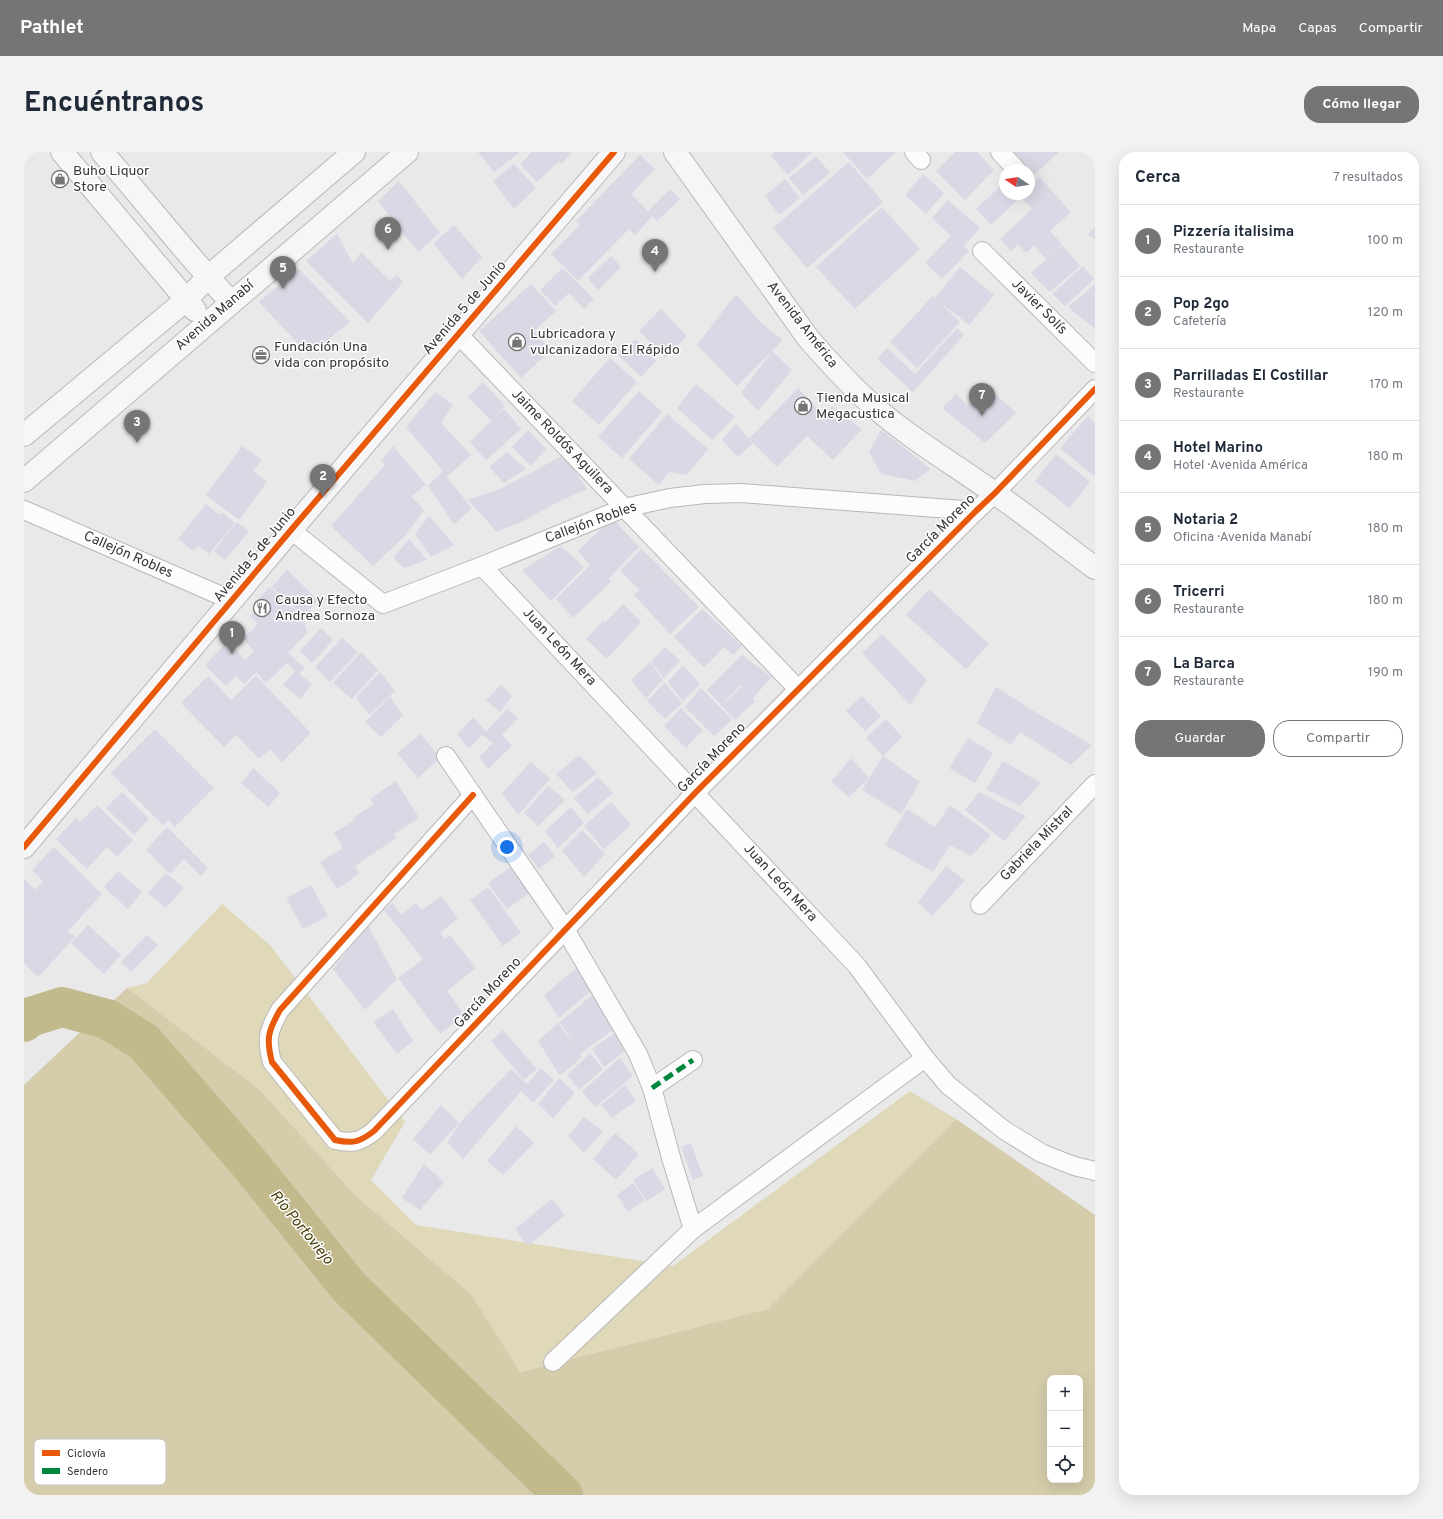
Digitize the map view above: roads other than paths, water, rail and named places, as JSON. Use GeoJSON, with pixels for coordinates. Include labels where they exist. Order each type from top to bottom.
{"type":"FeatureCollection","features":[{"type":"Feature","properties":{"kind":"street"},"geometry":{"type":"LineString","coordinates":[[62,152],[207,323]]}},
{"type":"Feature","properties":{"kind":"street"},"geometry":{"type":"LineString","coordinates":[[102,152],[142,197],[208,278],[231,302]]}},
{"type":"Feature","properties":{"kind":"street"},"geometry":{"type":"LineString","coordinates":[[24,435],[186,300],[208,278],[354,152]]}},
{"type":"Feature","properties":{"kind":"street","name":"Avenida Manabí"},"geometry":{"type":"LineString","coordinates":[[24,481],[407,152]]}},
{"type":"Feature","properties":{"kind":"street","name":"Avenida 5 de Junio"},"geometry":{"type":"LineString","coordinates":[[24,847],[291,530],[614,152]]}},
{"type":"Feature","properties":{"kind":"street","name":"Avenida América"},"geometry":{"type":"LineString","coordinates":[[675,152],[808,338],[829,362],[871,404],[900,427],[995,493],[1095,568]]}},
{"type":"Feature","properties":{"kind":"street"},"geometry":{"type":"LineString","coordinates":[[1000,152],[1011,164]]}},
{"type":"Feature","properties":{"kind":"street","name":"Javier Solís"},"geometry":{"type":"LineString","coordinates":[[982,251],[1095,363]]}},
{"type":"Feature","properties":{"kind":"street","name":"Jaime Roldós Aguilera"},"geometry":{"type":"LineString","coordinates":[[458,334],[798,689]]}},
{"type":"Feature","properties":{"kind":"street","name":"García Moreno"},"geometry":{"type":"LineString","coordinates":[[473,795],[280,1010],[270,1028],[268,1046],[272,1062],[335,1140],[349,1143],[363,1140],[374,1131],[696,792],[995,493],[1095,389]]}},
{"type":"Feature","properties":{"kind":"street","name":"Callejón Robles"},"geometry":{"type":"LineString","coordinates":[[291,530],[383,604],[482,566],[624,508],[670,498],[705,494],[741,493],[976,511]]}},
{"type":"Feature","properties":{"kind":"street","name":"Callejón Robles"},"geometry":{"type":"LineString","coordinates":[[24,510],[232,601]]}},
{"type":"Feature","properties":{"kind":"street","name":"Juan León Mera"},"geometry":{"type":"LineString","coordinates":[[482,566],[696,792],[857,966],[925,1058],[948,1085],[1004,1130],[1041,1153],[1074,1166],[1095,1171]]}},
{"type":"Feature","properties":{"kind":"street"},"geometry":{"type":"LineString","coordinates":[[446,756],[565,929],[638,1054],[652,1088],[693,1229]]}},
{"type":"Feature","properties":{"kind":"street","name":"Gabriela Mistral"},"geometry":{"type":"LineString","coordinates":[[980,905],[1095,784]]}},
{"type":"Feature","properties":{"kind":"street"},"geometry":{"type":"LineString","coordinates":[[553,1362],[693,1229],[925,1058]]}},
{"type":"Feature","properties":{"kind":"street"},"geometry":{"type":"LineString","coordinates":[[652,1088],[693,1060]]}},
{"type":"Feature","properties":{"kind":"waterway","name":"Río Portoviejo"},"geometry":{"type":"LineString","coordinates":[[24,1022],[30,1017],[62,1007],[107,1019],[144,1042],[249,1163],[349,1287],[563,1495]]}},
{"type":"Feature","properties":{"kind":"place","name":"Buho Liquor Store"},"geometry":{"type":"Point","coordinates":[60,179]}},
{"type":"Feature","properties":{"kind":"place","name":"Tricerri"},"geometry":{"type":"Point","coordinates":[388,250]}},
{"type":"Feature","properties":{"kind":"place","name":"Hotel Marino"},"geometry":{"type":"Point","coordinates":[655,272]}},
{"type":"Feature","properties":{"kind":"place","name":"Notaria 2"},"geometry":{"type":"Point","coordinates":[283,289]}},
{"type":"Feature","properties":{"kind":"place","name":"Lubricadora y vulcanizadora El Rápido"},"geometry":{"type":"Point","coordinates":[517,342]}},
{"type":"Feature","properties":{"kind":"place","name":"Fundación Una vida con propósito"},"geometry":{"type":"Point","coordinates":[261,355]}},
{"type":"Feature","properties":{"kind":"place","name":"Tienda Musical Megacustica"},"geometry":{"type":"Point","coordinates":[803,406]}},
{"type":"Feature","properties":{"kind":"place","name":"La Barca"},"geometry":{"type":"Point","coordinates":[982,416]}},
{"type":"Feature","properties":{"kind":"place","name":"Parrilladas El Costillar"},"geometry":{"type":"Point","coordinates":[137,443]}},
{"type":"Feature","properties":{"kind":"place","name":"Pop 2go"},"geometry":{"type":"Point","coordinates":[323,497]}},
{"type":"Feature","properties":{"kind":"place","name":"Causa y Efecto Andrea Sornoza"},"geometry":{"type":"Point","coordinates":[262,608]}},
{"type":"Feature","properties":{"kind":"place","name":"Pizzería italisima"},"geometry":{"type":"Point","coordinates":[232,654]}}]}
